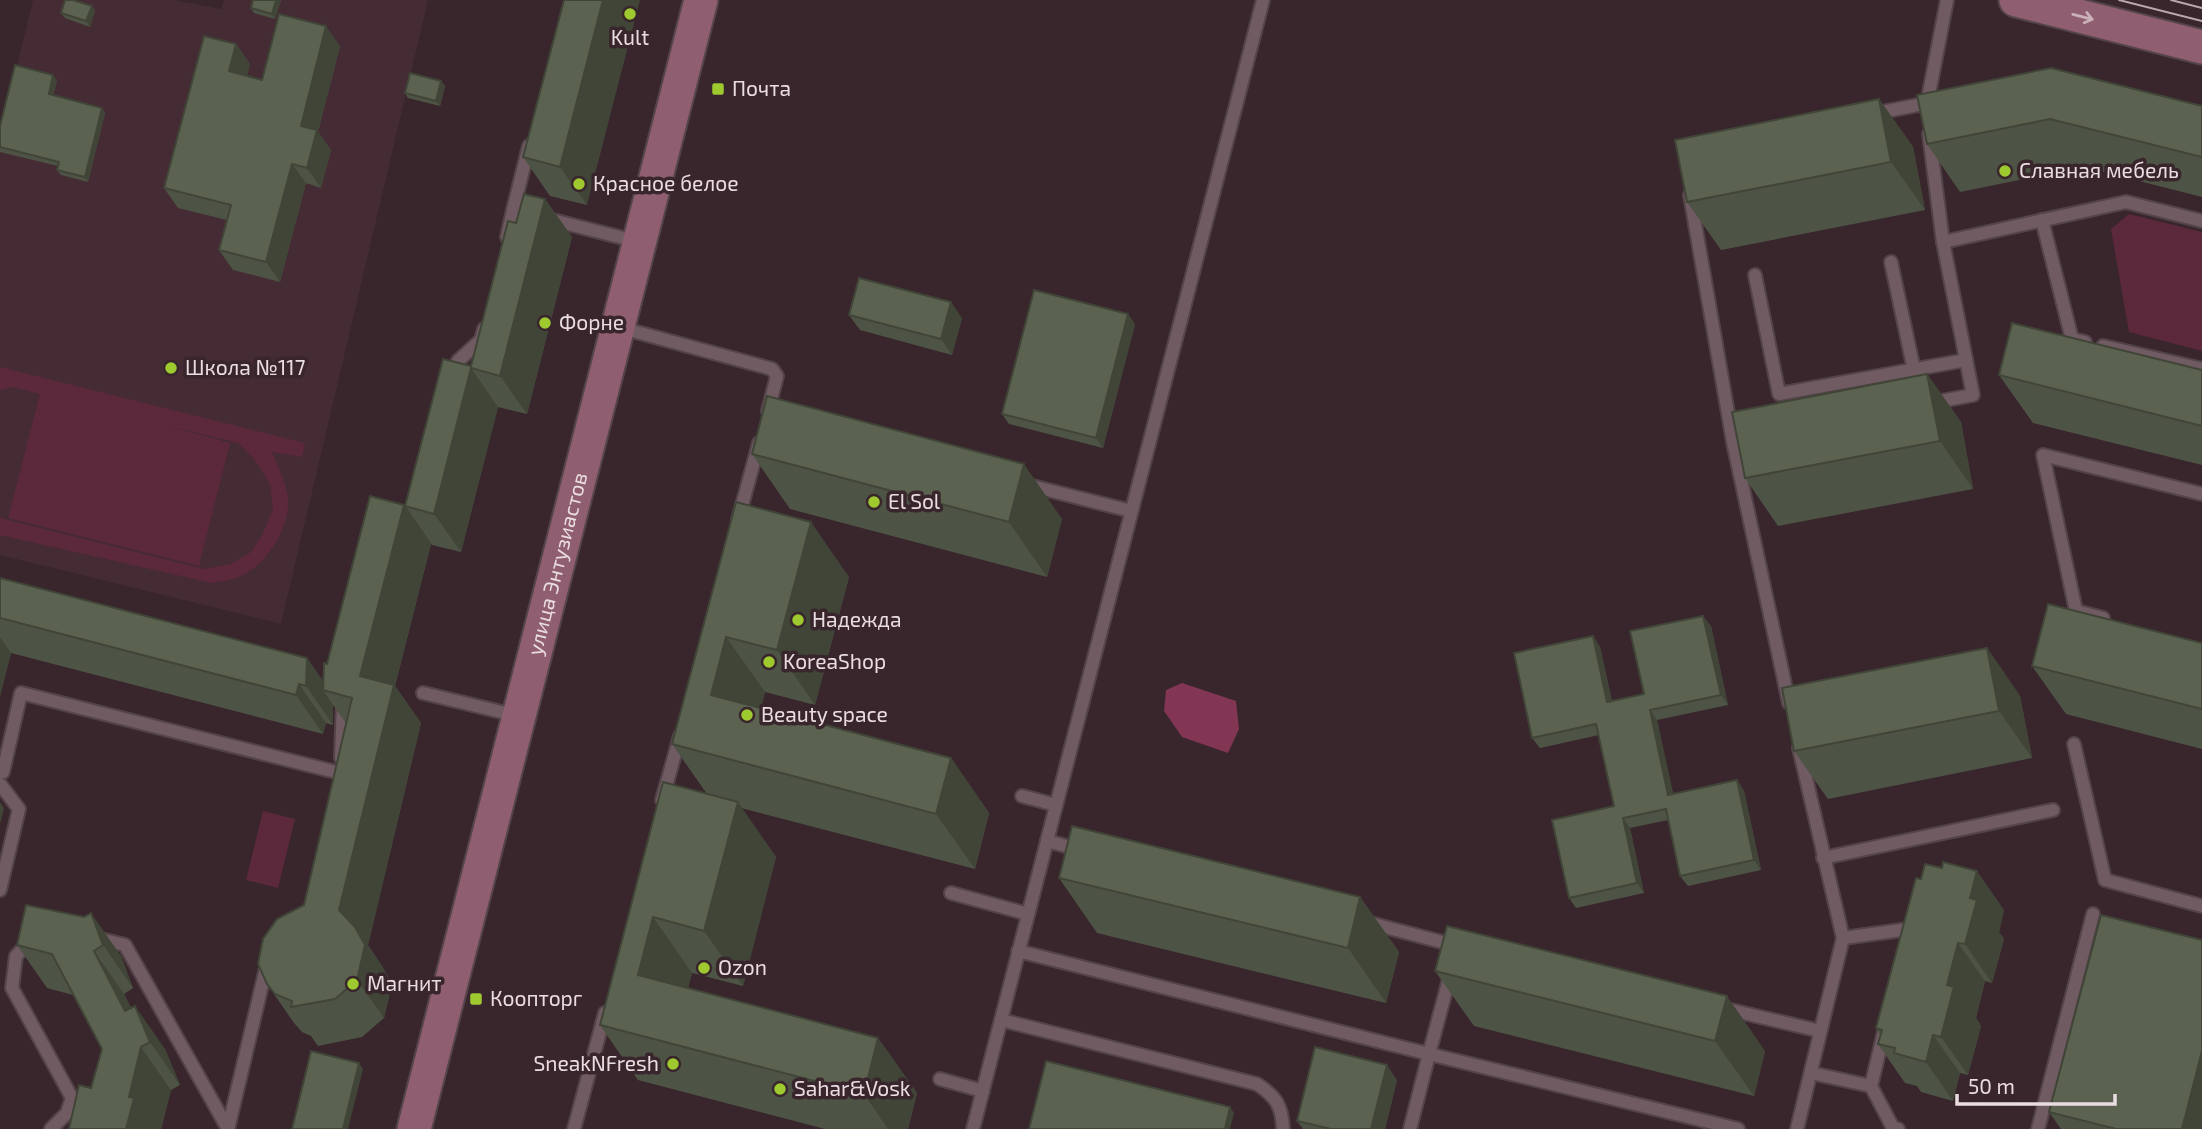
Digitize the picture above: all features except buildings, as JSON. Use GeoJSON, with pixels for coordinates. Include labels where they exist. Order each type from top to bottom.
{"type":"FeatureCollection","features":[{"type":"Feature","properties":{"kind":"street","name":"улица Энтузиастов"},"geometry":{"type":"LineString","coordinates":[[414,1129],[701,0]]}},
{"type":"Feature","properties":{"kind":"street"},"geometry":{"type":"LineString","coordinates":[[2016,0],[2202,47]]}},
{"type":"Feature","properties":{"kind":"lane"},"geometry":{"type":"LineString","coordinates":[[973,1129],[1263,0]]}},
{"type":"Feature","properties":{"kind":"lane"},"geometry":{"type":"LineString","coordinates":[[1920,405],[1973,395],[1943,242],[1925,104],[1947,0]]}},
{"type":"Feature","properties":{"kind":"lane"},"geometry":{"type":"LineString","coordinates":[[1857,117],[1946,99]]}},
{"type":"Feature","properties":{"kind":"lane"},"geometry":{"type":"LineString","coordinates":[[504,249],[533,132]]}},
{"type":"Feature","properties":{"kind":"lane"},"geometry":{"type":"LineString","coordinates":[[1687,177],[1791,711]]}},
{"type":"Feature","properties":{"kind":"lane"},"geometry":{"type":"LineString","coordinates":[[1943,242],[2126,202],[2202,221]]}},
{"type":"Feature","properties":{"kind":"lane"},"geometry":{"type":"LineString","coordinates":[[513,210],[639,242]]}},
{"type":"Feature","properties":{"kind":"lane"},"geometry":{"type":"LineString","coordinates":[[2042,220],[2072,339],[2202,369]]}},
{"type":"Feature","properties":{"kind":"lane"},"geometry":{"type":"LineString","coordinates":[[1891,262],[1914,370]]}},
{"type":"Feature","properties":{"kind":"lane"},"geometry":{"type":"LineString","coordinates":[[1755,275],[1779,394],[1966,360]]}},
{"type":"Feature","properties":{"kind":"lane"},"geometry":{"type":"LineString","coordinates":[[451,388],[458,360],[481,340],[488,314]]}},
{"type":"Feature","properties":{"kind":"lane"},"geometry":{"type":"LineString","coordinates":[[617,326],[772,369],[778,376],[766,417],[776,420]]}},
{"type":"Feature","properties":{"kind":"lane"},"geometry":{"type":"LineString","coordinates":[[734,536],[763,430]]}},
{"type":"Feature","properties":{"kind":"lane"},"geometry":{"type":"LineString","coordinates":[[2114,621],[2076,611],[2043,455],[2202,494]]}},
{"type":"Feature","properties":{"kind":"lane"},"geometry":{"type":"LineString","coordinates":[[1011,480],[1131,511]]}},
{"type":"Feature","properties":{"kind":"lane"},"geometry":{"type":"LineString","coordinates":[[0,890],[19,809],[1,778],[21,693],[339,779],[343,696]]}},
{"type":"Feature","properties":{"kind":"lane"},"geometry":{"type":"LineString","coordinates":[[423,694],[518,716]]}},
{"type":"Feature","properties":{"kind":"lane"},"geometry":{"type":"LineString","coordinates":[[659,813],[684,721]]}},
{"type":"Feature","properties":{"kind":"lane"},"geometry":{"type":"LineString","coordinates":[[1797,738],[1843,938],[1797,1129]]}},
{"type":"Feature","properties":{"kind":"lane"},"geometry":{"type":"LineString","coordinates":[[2074,744],[2105,880],[2202,906]]}},
{"type":"Feature","properties":{"kind":"lane"},"geometry":{"type":"LineString","coordinates":[[1022,796],[1056,805]]}},
{"type":"Feature","properties":{"kind":"lane"},"geometry":{"type":"LineString","coordinates":[[1823,858],[2053,810]]}},
{"type":"Feature","properties":{"kind":"lane"},"geometry":{"type":"LineString","coordinates":[[1047,841],[1100,855]]}},
{"type":"Feature","properties":{"kind":"lane"},"geometry":{"type":"LineString","coordinates":[[951,893],[1028,914]]}},
{"type":"Feature","properties":{"kind":"lane"},"geometry":{"type":"LineString","coordinates":[[2038,1129],[2093,914]]}},
{"type":"Feature","properties":{"kind":"lane"},"geometry":{"type":"LineString","coordinates":[[1352,919],[1471,949]]}},
{"type":"Feature","properties":{"kind":"lane"},"geometry":{"type":"LineString","coordinates":[[1843,938],[1909,929],[1903,955]]}},
{"type":"Feature","properties":{"kind":"lane"},"geometry":{"type":"LineString","coordinates":[[44,933],[34,937],[16,956],[12,988],[72,1098],[67,1113],[51,1129]]}},
{"type":"Feature","properties":{"kind":"lane"},"geometry":{"type":"LineString","coordinates":[[84,936],[125,945],[228,1129]]}},
{"type":"Feature","properties":{"kind":"lane"},"geometry":{"type":"LineString","coordinates":[[228,1129],[272,945]]}},
{"type":"Feature","properties":{"kind":"lane"},"geometry":{"type":"LineString","coordinates":[[1410,1129],[1458,946]]}},
{"type":"Feature","properties":{"kind":"lane"},"geometry":{"type":"LineString","coordinates":[[1018,951],[1738,1129]]}},
{"type":"Feature","properties":{"kind":"lane"},"geometry":{"type":"LineString","coordinates":[[574,1129],[609,997]]}},
{"type":"Feature","properties":{"kind":"lane"},"geometry":{"type":"LineString","coordinates":[[1713,1006],[1820,1031]]}},
{"type":"Feature","properties":{"kind":"lane"},"geometry":{"type":"LineString","coordinates":[[1001,1020],[1257,1084],[1275,1096],[1283,1116],[1283,1129]]}},
{"type":"Feature","properties":{"kind":"lane"},"geometry":{"type":"LineString","coordinates":[[1887,1021],[1871,1086],[1893,1128],[1898,1129]]}},
{"type":"Feature","properties":{"kind":"lane"},"geometry":{"type":"LineString","coordinates":[[1811,1073],[1871,1086]]}},
{"type":"Feature","properties":{"kind":"lane"},"geometry":{"type":"LineString","coordinates":[[940,1079],[983,1091]]}},
{"type":"Feature","properties":{"kind":"shaded area","name":"Школа №117"},"geometry":{"type":"Polygon","coordinates":[[[33,0],[174,0],[221,9],[224,0],[428,0],[281,624],[0,555],[0,135],[33,0]]]}},
{"type":"Feature","properties":{"kind":"shaded area"},"geometry":{"type":"Polygon","coordinates":[[[2129,214],[2202,232],[2202,351],[2129,332],[2111,229],[2129,214]]]}},
{"type":"Feature","properties":{"kind":"shaded area"},"geometry":{"type":"Polygon","coordinates":[[[0,367],[305,443],[302,457],[272,452],[284,480],[288,508],[282,530],[271,550],[244,574],[212,583],[0,535],[0,518],[204,569],[231,564],[251,552],[263,534],[273,509],[270,484],[255,460],[238,443],[160,424],[230,443],[199,566],[8,518],[40,394],[13,387],[0,390],[0,367]]]}},
{"type":"Feature","properties":{"kind":"shaded area"},"geometry":{"type":"Polygon","coordinates":[[[1182,683],[1236,701],[1239,729],[1228,753],[1182,737],[1164,711],[1166,690],[1182,683]]]}},
{"type":"Feature","properties":{"kind":"shaded area"},"geometry":{"type":"Polygon","coordinates":[[[263,811],[295,819],[278,888],[246,880],[263,811]]]}},
{"type":"Feature","properties":{"kind":"tram line"},"geometry":{"type":"LineString","coordinates":[[2119,0],[2202,21]]}},
{"type":"Feature","properties":{"kind":"tram line"},"geometry":{"type":"LineString","coordinates":[[2171,0],[2202,8]]}},
{"type":"Feature","properties":{"kind":"place","name":"Kult"},"geometry":{"type":"Point","coordinates":[630,14]}},
{"type":"Feature","properties":{"kind":"place","name":"Почта"},"geometry":{"type":"Point","coordinates":[718,89]}},
{"type":"Feature","properties":{"kind":"place","name":"Славная мебель"},"geometry":{"type":"Point","coordinates":[2005,171]}},
{"type":"Feature","properties":{"kind":"place","name":"Красное белое"},"geometry":{"type":"Point","coordinates":[579,184]}},
{"type":"Feature","properties":{"kind":"place","name":"Форне"},"geometry":{"type":"Point","coordinates":[545,323]}},
{"type":"Feature","properties":{"kind":"place","name":"Школа №117"},"geometry":{"type":"Point","coordinates":[171,368]}},
{"type":"Feature","properties":{"kind":"place","name":"El Sol"},"geometry":{"type":"Point","coordinates":[874,502]}},
{"type":"Feature","properties":{"kind":"place","name":"Надежда"},"geometry":{"type":"Point","coordinates":[798,620]}},
{"type":"Feature","properties":{"kind":"place","name":"KoreaShop"},"geometry":{"type":"Point","coordinates":[769,662]}},
{"type":"Feature","properties":{"kind":"place","name":"Beauty space"},"geometry":{"type":"Point","coordinates":[747,715]}},
{"type":"Feature","properties":{"kind":"place","name":"Ozon"},"geometry":{"type":"Point","coordinates":[704,968]}},
{"type":"Feature","properties":{"kind":"place","name":"Магнит"},"geometry":{"type":"Point","coordinates":[353,984]}},
{"type":"Feature","properties":{"kind":"place","name":"Коопторг"},"geometry":{"type":"Point","coordinates":[476,999]}},
{"type":"Feature","properties":{"kind":"place","name":"SneakNFresh"},"geometry":{"type":"Point","coordinates":[673,1064]}},
{"type":"Feature","properties":{"kind":"place","name":"Sahar&Vosk"},"geometry":{"type":"Point","coordinates":[780,1089]}}]}
